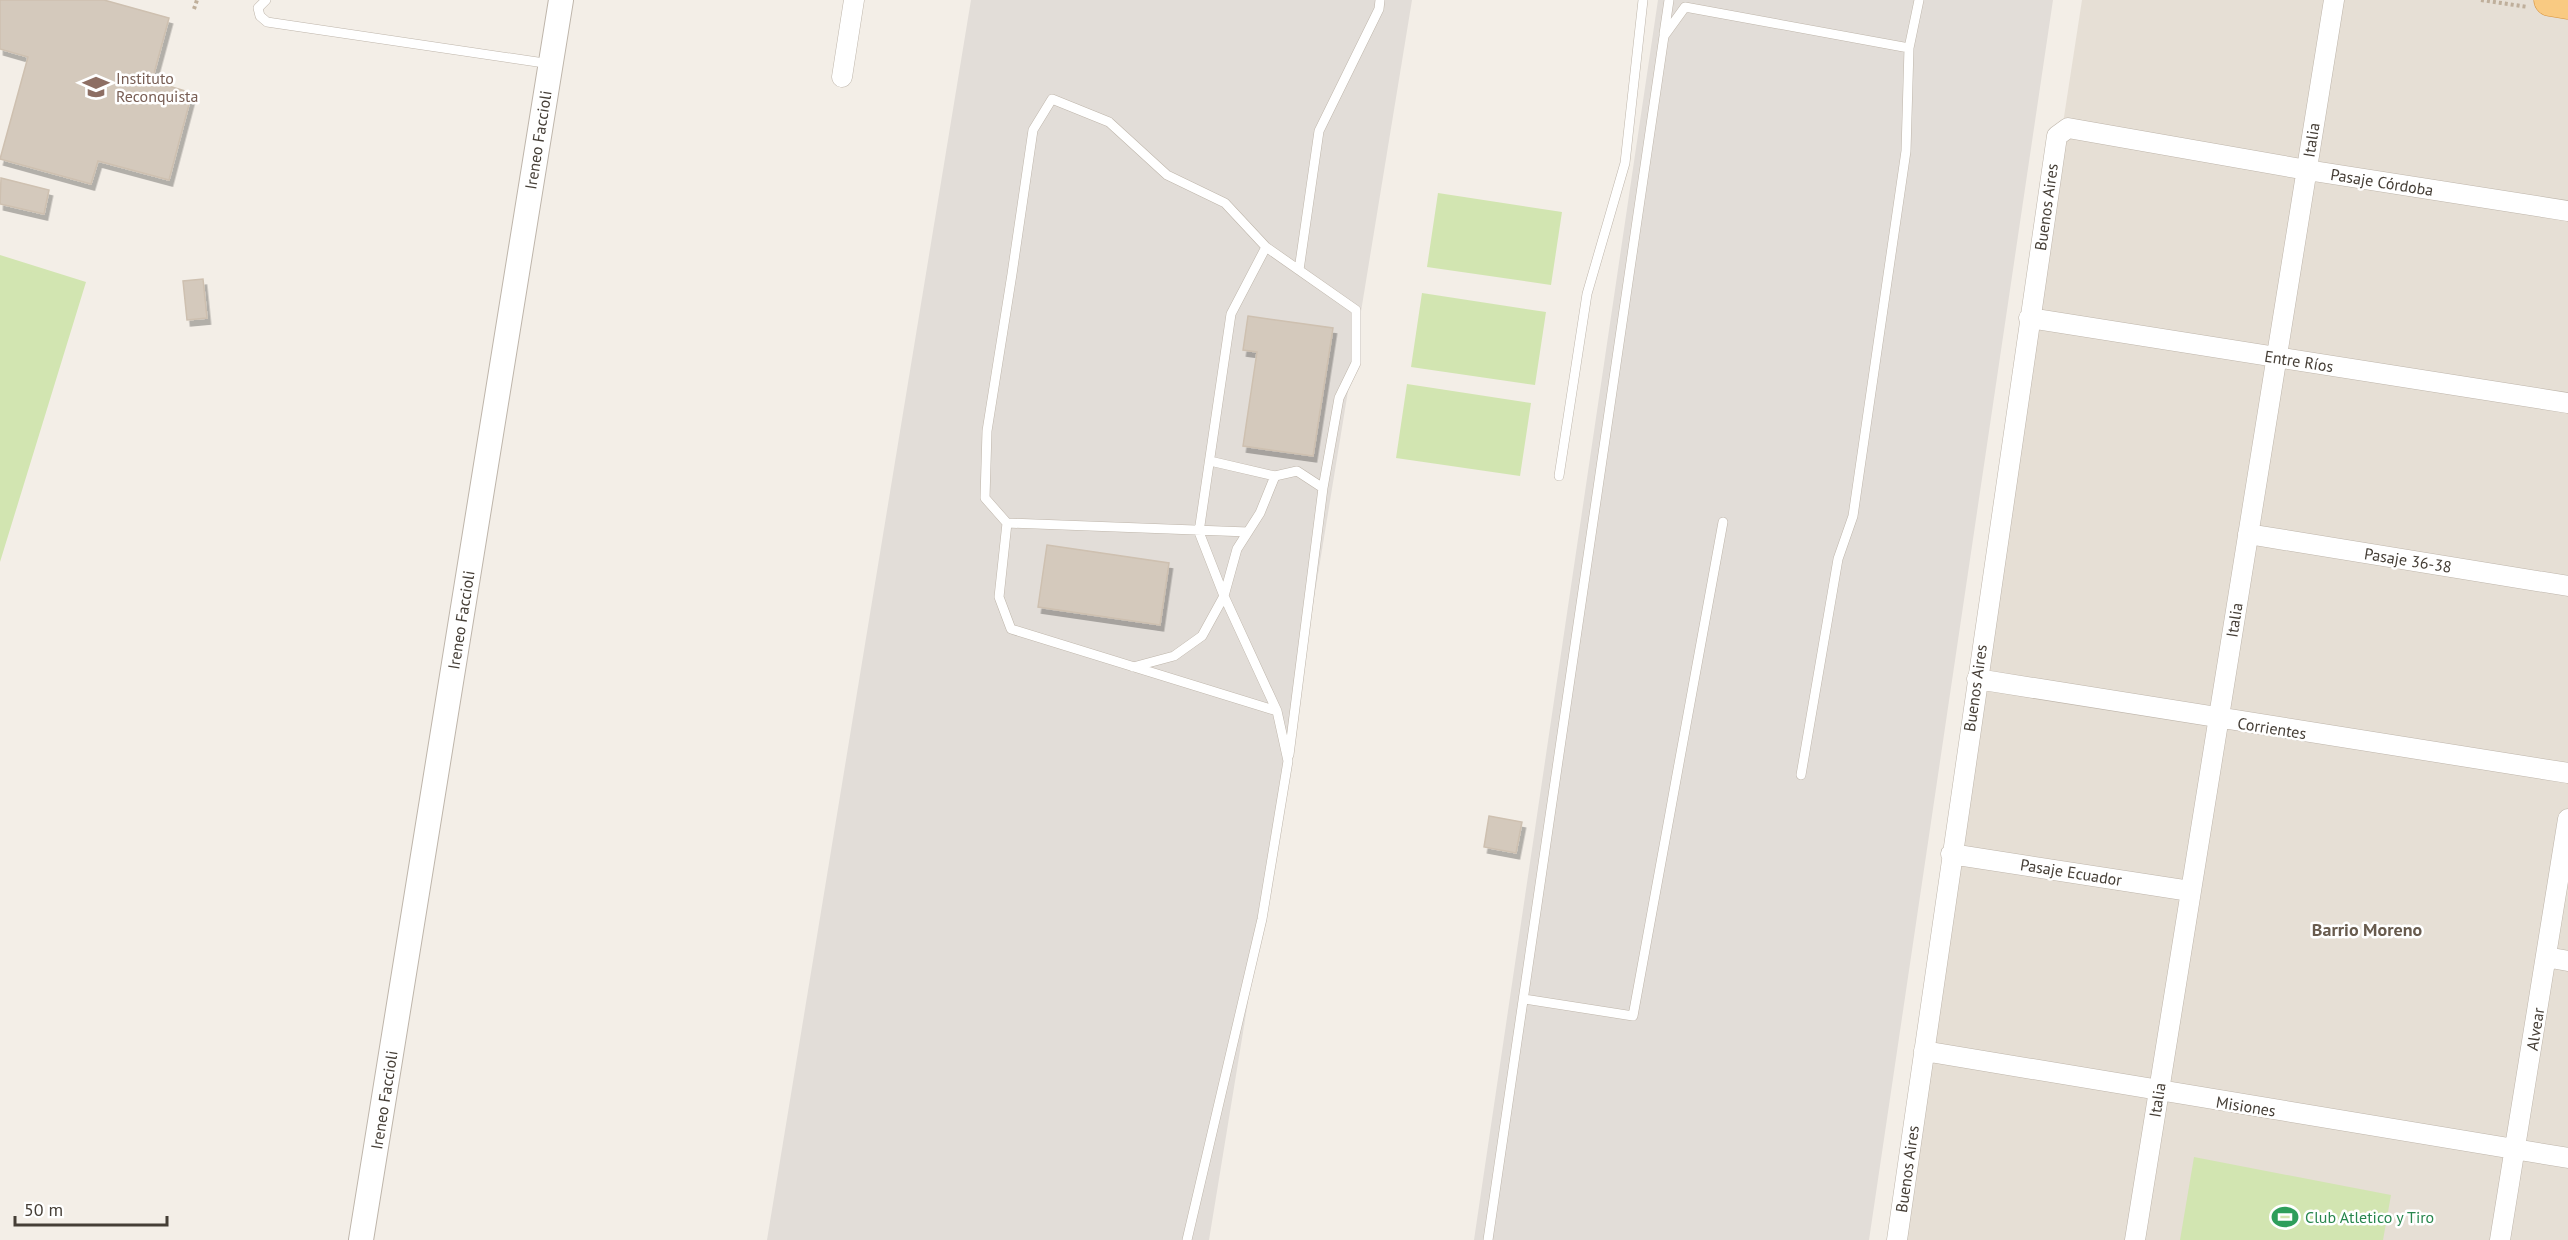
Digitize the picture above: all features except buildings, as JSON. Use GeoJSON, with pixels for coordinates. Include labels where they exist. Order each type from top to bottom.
{"type":"FeatureCollection","features":[{"type":"Feature","properties":{"kind":"highway"},"geometry":{"type":"LineString","coordinates":[[2550,0],[2568,3]]}},
{"type":"Feature","properties":{"kind":"street","name":"Ireneo Faccioli"},"geometry":{"type":"LineString","coordinates":[[361,1240],[561,0]]}},
{"type":"Feature","properties":{"kind":"street"},"geometry":{"type":"LineString","coordinates":[[842,77],[854,0]]}},
{"type":"Feature","properties":{"kind":"street","name":"Italia"},"geometry":{"type":"LineString","coordinates":[[2135,1240],[2334,0]]}},
{"type":"Feature","properties":{"kind":"street","name":"Pasaje Córdoba"},"geometry":{"type":"LineString","coordinates":[[2057,136],[2068,128],[2307,170],[2568,211]]}},
{"type":"Feature","properties":{"kind":"street","name":"Buenos Aires"},"geometry":{"type":"LineString","coordinates":[[1897,1240],[1951,854],[2057,136]]}},
{"type":"Feature","properties":{"kind":"street","name":"Entre Ríos"},"geometry":{"type":"LineString","coordinates":[[2030,318],[2568,403]]}},
{"type":"Feature","properties":{"kind":"street","name":"Pasaje 36-38"},"geometry":{"type":"LineString","coordinates":[[2248,534],[2568,586]]}},
{"type":"Feature","properties":{"kind":"street","name":"Corrientes"},"geometry":{"type":"LineString","coordinates":[[1977,679],[2568,773]]}},
{"type":"Feature","properties":{"kind":"street","name":"Alvear"},"geometry":{"type":"LineString","coordinates":[[2500,1240],[2568,819]]}},
{"type":"Feature","properties":{"kind":"street","name":"Pasaje Ecuador"},"geometry":{"type":"LineString","coordinates":[[1951,854],[2190,891]]}},
{"type":"Feature","properties":{"kind":"street"},"geometry":{"type":"LineString","coordinates":[[2546,957],[2568,961]]}},
{"type":"Feature","properties":{"kind":"street","name":"Misiones"},"geometry":{"type":"LineString","coordinates":[[1924,1051],[2159,1092],[2568,1158]]}},
{"type":"Feature","properties":{"kind":"lane"},"geometry":{"type":"LineString","coordinates":[[266,0],[258,8],[260,16],[267,22],[551,64]]}},
{"type":"Feature","properties":{"kind":"lane"},"geometry":{"type":"LineString","coordinates":[[1299,270],[1319,131],[1379,9],[1380,0]]}},
{"type":"Feature","properties":{"kind":"lane"},"geometry":{"type":"LineString","coordinates":[[1558,476],[1587,294],[1624,163],[1643,0]]}},
{"type":"Feature","properties":{"kind":"lane"},"geometry":{"type":"LineString","coordinates":[[1488,1240],[1669,0]]}},
{"type":"Feature","properties":{"kind":"lane"},"geometry":{"type":"LineString","coordinates":[[1801,775],[1838,559],[1853,516],[1906,152],[1909,48],[1919,0]]}},
{"type":"Feature","properties":{"kind":"lane"},"geometry":{"type":"LineString","coordinates":[[1664,36],[1685,7],[1909,48]]}},
{"type":"Feature","properties":{"kind":"lane"},"geometry":{"type":"LineString","coordinates":[[1187,1240],[1262,919],[1288,761],[1323,488],[1339,398],[1356,363],[1356,310],[1266,247],[1225,203],[1167,175],[1109,122],[1053,99],[1033,130],[987,431],[985,498],[1007,523],[1199,532],[1248,532]]}},
{"type":"Feature","properties":{"kind":"lane"},"geometry":{"type":"LineString","coordinates":[[1266,247],[1231,314],[1199,532],[1224,596],[1277,711],[1288,761]]}},
{"type":"Feature","properties":{"kind":"lane"},"geometry":{"type":"LineString","coordinates":[[1210,461],[1275,476],[1297,471],[1323,488]]}},
{"type":"Feature","properties":{"kind":"lane"},"geometry":{"type":"LineString","coordinates":[[1133,667],[1174,656],[1202,636],[1224,596],[1237,549],[1260,513],[1275,476]]}},
{"type":"Feature","properties":{"kind":"lane"},"geometry":{"type":"LineString","coordinates":[[1524,999],[1633,1016],[1724,522]]}},
{"type":"Feature","properties":{"kind":"lane"},"geometry":{"type":"LineString","coordinates":[[1007,523],[999,597],[1011,629],[1277,711]]}},
{"type":"Feature","properties":{"kind":"path"},"geometry":{"type":"LineString","coordinates":[[194,9],[197,0]]}},
{"type":"Feature","properties":{"kind":"shaded area"},"geometry":{"type":"Polygon","coordinates":[[[971,0],[1412,0],[1209,1240],[767,1240],[971,0]]]}},
{"type":"Feature","properties":{"kind":"shaded area"},"geometry":{"type":"Polygon","coordinates":[[[1658,0],[2053,0],[1869,1240],[1474,1240],[1658,0]]]}},
{"type":"Feature","properties":{"kind":"shaded area"},"geometry":{"type":"Polygon","coordinates":[[[2082,0],[2568,0],[2568,1240],[1891,1240],[2082,0]]]}},
{"type":"Feature","properties":{"kind":"green space"},"geometry":{"type":"Polygon","coordinates":[[[1438,193],[1562,212],[1551,285],[1427,267],[1438,193]]]}},
{"type":"Feature","properties":{"kind":"green space"},"geometry":{"type":"Polygon","coordinates":[[[0,255],[86,282],[0,562],[0,255]]]}},
{"type":"Feature","properties":{"kind":"green space"},"geometry":{"type":"Polygon","coordinates":[[[1422,293],[1546,312],[1535,385],[1411,367],[1422,293]]]}},
{"type":"Feature","properties":{"kind":"green space"},"geometry":{"type":"Polygon","coordinates":[[[1407,384],[1531,403],[1520,476],[1396,458],[1407,384]]]}},
{"type":"Feature","properties":{"kind":"green space","name":"Club Atletico y Tiro"},"geometry":{"type":"Polygon","coordinates":[[[2194,1157],[2391,1195],[2383,1240],[2180,1240],[2194,1157]]]}},
{"type":"Feature","properties":{"kind":"place","name":"Instituto Reconquista"},"geometry":{"type":"Point","coordinates":[96,87]}},
{"type":"Feature","properties":{"kind":"place","name":"Club Atletico y Tiro"},"geometry":{"type":"Point","coordinates":[2285,1217]}},
{"type":"Feature","properties":{"kind":"district","name":"Barrio Moreno"},"geometry":{"type":"Point","coordinates":[2367,929]}}]}
